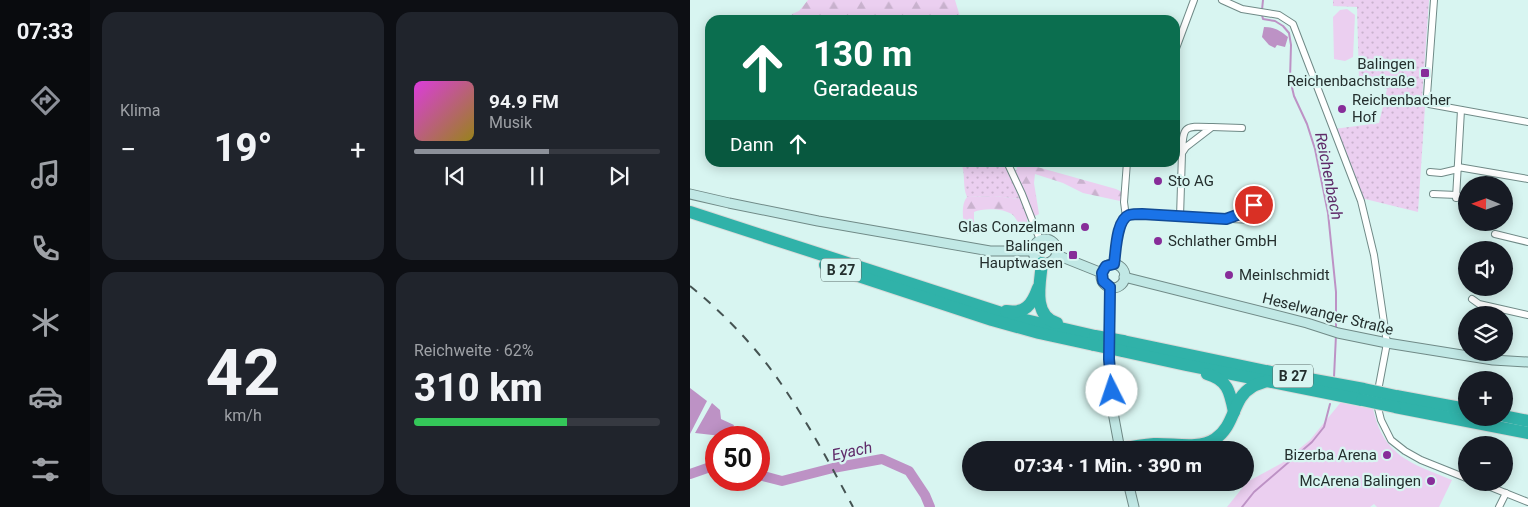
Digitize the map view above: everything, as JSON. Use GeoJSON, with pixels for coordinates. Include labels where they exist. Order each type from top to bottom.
{"type":"FeatureCollection","features":[{"type":"Feature","properties":{"kind":"highway","name":"B 27"},"geometry":{"type":"LineString","coordinates":[[690,212],[1017,318],[1186,365],[1266,381],[1363,394]]}},
{"type":"Feature","properties":{"kind":"highway","name":"B 27"},"geometry":{"type":"LineString","coordinates":[[690,220],[992,320],[1040,333],[1090,338]]}},
{"type":"Feature","properties":{"kind":"highway"},"geometry":{"type":"LineString","coordinates":[[1042,263],[1039,299],[1045,318],[1073,328],[1090,338]]}},
{"type":"Feature","properties":{"kind":"highway"},"geometry":{"type":"LineString","coordinates":[[981,306],[1014,312],[1024,309],[1034,300],[1040,284]]}},
{"type":"Feature","properties":{"kind":"highway","name":"B 27"},"geometry":{"type":"LineString","coordinates":[[1123,346],[1266,371],[1528,433]]}},
{"type":"Feature","properties":{"kind":"highway"},"geometry":{"type":"LineString","coordinates":[[1186,365],[1197,371],[1217,377],[1230,394],[1234,412]]}},
{"type":"Feature","properties":{"kind":"highway"},"geometry":{"type":"LineString","coordinates":[[1211,441],[1227,427],[1241,397],[1251,387],[1266,381]]}},
{"type":"Feature","properties":{"kind":"highway","name":"B 27"},"geometry":{"type":"LineString","coordinates":[[1396,401],[1458,408]]}},
{"type":"Feature","properties":{"kind":"highway"},"geometry":{"type":"LineString","coordinates":[[1513,418],[1528,421]]}},
{"type":"Feature","properties":{"kind":"street"},"geometry":{"type":"LineString","coordinates":[[1180,38],[1194,0]]}},
{"type":"Feature","properties":{"kind":"street"},"geometry":{"type":"LineString","coordinates":[[1222,0],[1242,9],[1279,15],[1293,24],[1361,201],[1374,255],[1387,343],[1378,396],[1378,408],[1385,429],[1391,440],[1405,451],[1421,460],[1458,475]]}},
{"type":"Feature","properties":{"kind":"street"},"geometry":{"type":"LineString","coordinates":[[1434,0],[1427,95],[1429,104],[1528,122]]}},
{"type":"Feature","properties":{"kind":"street"},"geometry":{"type":"LineString","coordinates":[[1433,194],[1456,197],[1461,110]]}},
{"type":"Feature","properties":{"kind":"street"},"geometry":{"type":"LineString","coordinates":[[1180,217],[1183,135],[1185,130],[1193,126],[1242,128]]}},
{"type":"Feature","properties":{"kind":"street"},"geometry":{"type":"LineString","coordinates":[[1182,153],[1212,127]]}},
{"type":"Feature","properties":{"kind":"street"},"geometry":{"type":"LineString","coordinates":[[1009,167],[1040,240]]}},
{"type":"Feature","properties":{"kind":"street"},"geometry":{"type":"LineString","coordinates":[[1126,217],[1124,202],[1127,167]]}},
{"type":"Feature","properties":{"kind":"street"},"geometry":{"type":"LineString","coordinates":[[1430,172],[1441,173],[1458,168],[1528,179]]}},
{"type":"Feature","properties":{"kind":"street"},"geometry":{"type":"LineString","coordinates":[[690,194],[809,219],[990,251],[1032,251]]}},
{"type":"Feature","properties":{"kind":"street"},"geometry":{"type":"LineString","coordinates":[[1114,264],[1119,227],[1129,215],[1142,214],[1180,217],[1226,219],[1252,219],[1256,218],[1258,210],[1254,205],[1249,204],[1237,215],[1226,219]]}},
{"type":"Feature","properties":{"kind":"street"},"geometry":{"type":"LineString","coordinates":[[1495,234],[1528,242]]}},
{"type":"Feature","properties":{"kind":"street"},"geometry":{"type":"LineString","coordinates":[[1048,239],[1056,247],[1057,255],[1049,263],[1042,263],[1035,259],[1032,251],[1034,245],[1040,240],[1048,239]]}},
{"type":"Feature","properties":{"kind":"street"},"geometry":{"type":"LineString","coordinates":[[1057,255],[1102,273]]}},
{"type":"Feature","properties":{"kind":"street"},"geometry":{"type":"LineString","coordinates":[[1114,264],[1123,269],[1124,277],[1120,285],[1110,287],[1103,281],[1102,273],[1106,266],[1114,264]]}},
{"type":"Feature","properties":{"kind":"street","name":"Heselwanger Straße"},"geometry":{"type":"LineString","coordinates":[[1124,277],[1307,323],[1338,333],[1493,360],[1528,362]]}},
{"type":"Feature","properties":{"kind":"street"},"geometry":{"type":"LineString","coordinates":[[1110,287],[1109,359],[1112,407],[1118,441]]}},
{"type":"Feature","properties":{"kind":"street"},"geometry":{"type":"LineString","coordinates":[[1472,300],[1480,304],[1528,315]]}},
{"type":"Feature","properties":{"kind":"street"},"geometry":{"type":"LineString","coordinates":[[1130,491],[1134,507]]}},
{"type":"Feature","properties":{"kind":"street"},"geometry":{"type":"LineString","coordinates":[[1501,491],[1528,502]]}},
{"type":"Feature","properties":{"kind":"street"},"geometry":{"type":"LineString","coordinates":[[1499,507],[1506,493]]}},
{"type":"Feature","properties":{"kind":"green space"},"geometry":{"type":"Polygon","coordinates":[[[808,0],[955,0],[960,15],[792,15],[799,11],[808,0]]]}},
{"type":"Feature","properties":{"kind":"green space"},"geometry":{"type":"Polygon","coordinates":[[[1333,0],[1429,0],[1422,99],[1425,107],[1418,212],[1361,198],[1334,129],[1379,123],[1387,89],[1359,80],[1357,7],[1333,6],[1333,0]]]}},
{"type":"Feature","properties":{"kind":"green space"},"geometry":{"type":"Polygon","coordinates":[[[1347,9],[1355,15],[1353,57],[1345,61],[1334,59],[1333,17],[1340,10],[1347,9]]]}},
{"type":"Feature","properties":{"kind":"green space"},"geometry":{"type":"Polygon","coordinates":[[[962,167],[1009,167],[1012,173],[1005,179],[1012,179],[1021,199],[994,196],[967,197],[962,167]]]}},
{"type":"Feature","properties":{"kind":"green space"},"geometry":{"type":"Polygon","coordinates":[[[1017,167],[1037,167],[1116,189],[1122,192],[1123,200],[1120,201],[1083,193],[1063,183],[1035,174],[1034,183],[1039,214],[1033,217],[1027,215],[1027,224],[1020,225],[1013,215],[1004,211],[988,209],[974,212],[974,221],[977,225],[974,234],[967,234],[963,220],[963,205],[967,197],[994,196],[1020,199],[1012,179],[1006,180],[1005,175],[1017,169],[1017,167]]]}},
{"type":"Feature","properties":{"kind":"green space"},"geometry":{"type":"Polygon","coordinates":[[[1341,402],[1373,409],[1384,438],[1392,448],[1412,463],[1452,480],[1439,507],[1377,507],[1374,504],[1370,507],[1227,507],[1240,491],[1254,491],[1254,478],[1282,463],[1310,440],[1341,402]]]}},
{"type":"Feature","properties":{"kind":"shaded area"},"geometry":{"type":"Polygon","coordinates":[[[1264,27],[1277,29],[1288,37],[1285,47],[1277,45],[1275,48],[1269,45],[1262,37],[1264,27]]]}},
{"type":"Feature","properties":{"kind":"shaded area"},"geometry":{"type":"Polygon","coordinates":[[[690,388],[707,401],[690,434],[690,388]]]}},
{"type":"Feature","properties":{"kind":"shaded area"},"geometry":{"type":"Polygon","coordinates":[[[712,403],[720,410],[721,419],[734,425],[705,426],[705,434],[695,433],[712,403]]]}},
{"type":"Feature","properties":{"kind":"waterway","name":"Reichenbach"},"geometry":{"type":"LineString","coordinates":[[1262,10],[1263,0]]}},
{"type":"Feature","properties":{"kind":"waterway","name":"Reichenbach"},"geometry":{"type":"LineString","coordinates":[[1262,15],[1263,19],[1275,21],[1289,33],[1291,45],[1290,79],[1294,96],[1307,124],[1315,149],[1328,213],[1336,292],[1336,328]]}},
{"type":"Feature","properties":{"kind":"waterway","name":"Reichenbach"},"geometry":{"type":"LineString","coordinates":[[1334,377],[1336,335]]}},
{"type":"Feature","properties":{"kind":"waterway","name":"Reichenbach"},"geometry":{"type":"LineString","coordinates":[[1242,507],[1254,492],[1312,442],[1324,427],[1330,404]]}},
{"type":"Feature","properties":{"kind":"waterway","name":"Eyach"},"geometry":{"type":"LineString","coordinates":[[770,478],[782,481],[833,468],[882,459],[909,471],[925,495],[930,507]]}},
{"type":"Feature","properties":{"kind":"waterway","name":"Eyach"},"geometry":{"type":"LineString","coordinates":[[690,474],[705,469]]}},
{"type":"Feature","properties":{"kind":"railway"},"geometry":{"type":"LineString","coordinates":[[690,286],[736,328],[775,375],[807,423],[853,507]]}},
{"type":"Feature","properties":{"kind":"place","name":"Balingen Reichenbachstraße"},"geometry":{"type":"Point","coordinates":[1425,73]}},
{"type":"Feature","properties":{"kind":"place","name":"Reichenbacher Hof"},"geometry":{"type":"Point","coordinates":[1342,109]}},
{"type":"Feature","properties":{"kind":"place","name":"Sto AG"},"geometry":{"type":"Point","coordinates":[1158,181]}},
{"type":"Feature","properties":{"kind":"place","name":"Glas Conzelmann"},"geometry":{"type":"Point","coordinates":[1085,227]}},
{"type":"Feature","properties":{"kind":"place","name":"Schlather GmbH"},"geometry":{"type":"Point","coordinates":[1158,241]}},
{"type":"Feature","properties":{"kind":"place","name":"Balingen Hauptwasen"},"geometry":{"type":"Point","coordinates":[1073,255]}},
{"type":"Feature","properties":{"kind":"place","name":"Meinlschmidt"},"geometry":{"type":"Point","coordinates":[1229,275]}},
{"type":"Feature","properties":{"kind":"place","name":"Bizerba Arena"},"geometry":{"type":"Point","coordinates":[1387,455]}},
{"type":"Feature","properties":{"kind":"place","name":"McArena Balingen"},"geometry":{"type":"Point","coordinates":[1431,481]}},
{"type":"Feature","properties":{"kind":"route"},"geometry":{"type":"LineString","coordinates":[[1112,391],[1109,359],[1110,287],[1106,285],[1101,277],[1103,269],[1110,264],[1114,264],[1119,227],[1126,217],[1142,214],[1226,219],[1237,215],[1246,205],[1254,205]]}}]}
